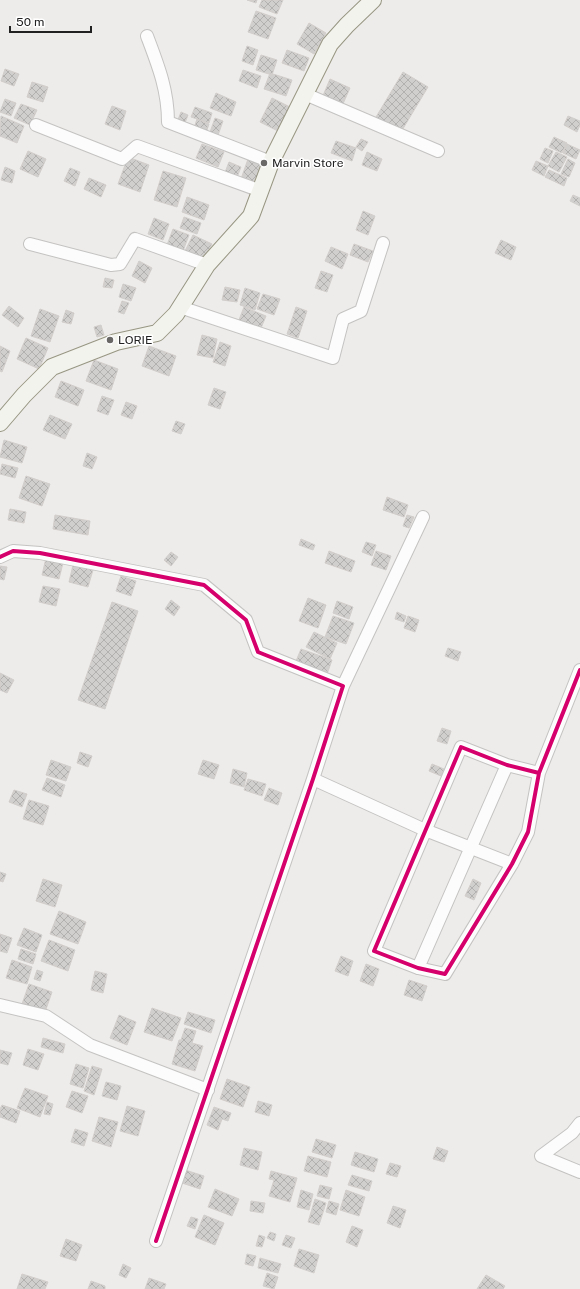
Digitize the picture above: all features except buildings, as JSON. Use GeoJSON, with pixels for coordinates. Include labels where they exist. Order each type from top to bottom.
{"type":"FeatureCollection","features":[{"type":"Feature","properties":{"kind":"street"},"geometry":{"type":"LineString","coordinates":[[0,423],[52,366],[116,342],[157,333],[176,314],[207,265],[251,216],[271,162],[330,44],[373,0]]}},
{"type":"Feature","properties":{"kind":"street"},"geometry":{"type":"LineString","coordinates":[[147,36],[162,76],[168,108],[168,122],[271,162]]}},
{"type":"Feature","properties":{"kind":"street"},"geometry":{"type":"LineString","coordinates":[[305,94],[438,150]]}},
{"type":"Feature","properties":{"kind":"street"},"geometry":{"type":"LineString","coordinates":[[36,125],[122,159],[137,146],[261,191]]}},
{"type":"Feature","properties":{"kind":"street"},"geometry":{"type":"LineString","coordinates":[[30,244],[59,250],[111,265],[120,264],[135,239],[207,265]]}},
{"type":"Feature","properties":{"kind":"street"},"geometry":{"type":"LineString","coordinates":[[180,307],[333,358],[343,319],[361,311],[382,243]]}},
{"type":"Feature","properties":{"kind":"street"},"geometry":{"type":"LineString","coordinates":[[156,1241],[313,779],[343,686],[423,517]]}},
{"type":"Feature","properties":{"kind":"street"},"geometry":{"type":"LineString","coordinates":[[0,557],[12,551],[40,553],[204,585],[246,620],[258,652],[343,686]]}},
{"type":"Feature","properties":{"kind":"street"},"geometry":{"type":"LineString","coordinates":[[540,773],[507,764],[461,747],[374,951],[418,968],[445,974],[512,864],[528,832],[540,773],[580,670]]}},
{"type":"Feature","properties":{"kind":"street"},"geometry":{"type":"LineString","coordinates":[[418,968],[507,764]]}},
{"type":"Feature","properties":{"kind":"street"},"geometry":{"type":"LineString","coordinates":[[313,779],[425,830],[512,864]]}},
{"type":"Feature","properties":{"kind":"street"},"geometry":{"type":"LineString","coordinates":[[0,1005],[46,1016],[90,1045],[208,1090]]}},
{"type":"Feature","properties":{"kind":"street"},"geometry":{"type":"LineString","coordinates":[[580,1123],[572,1133],[541,1156],[580,1172]]}},
{"type":"Feature","properties":{"kind":"cycle path"},"geometry":{"type":"LineString","coordinates":[[0,557],[13,551],[40,553],[204,585],[246,620],[258,652],[343,686],[313,779],[156,1241]]}},
{"type":"Feature","properties":{"kind":"cycle path"},"geometry":{"type":"LineString","coordinates":[[539,773],[507,765],[461,747],[374,951],[418,968],[445,974],[512,864],[528,832],[539,773],[580,670]]}},
{"type":"Feature","properties":{"kind":"place","name":"Marvin Store"},"geometry":{"type":"Point","coordinates":[264,163]}},
{"type":"Feature","properties":{"kind":"place","name":"LORIE"},"geometry":{"type":"Point","coordinates":[110,340]}}]}
